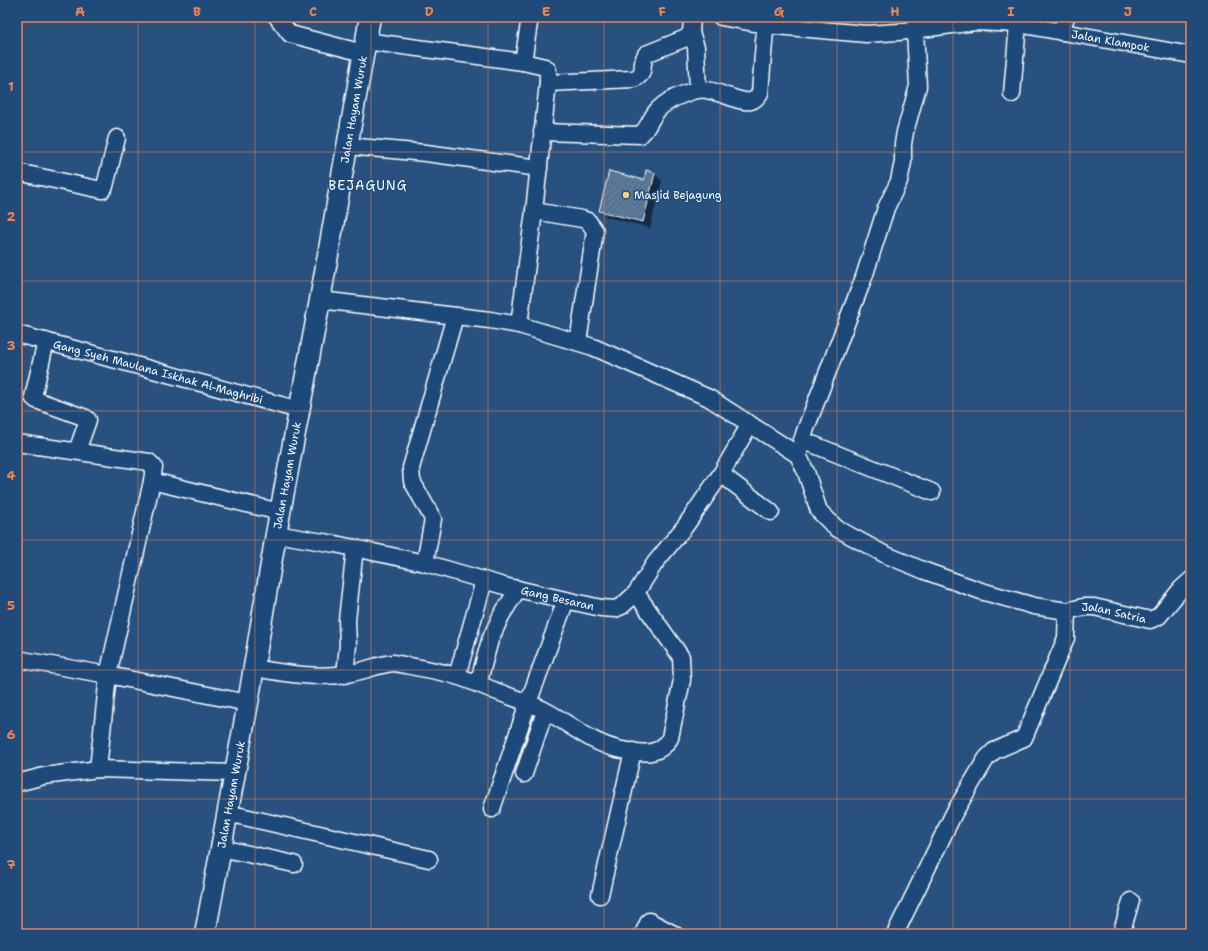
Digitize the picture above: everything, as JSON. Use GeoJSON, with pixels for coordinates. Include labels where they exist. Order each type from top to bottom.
{"type":"FeatureCollection","features":[{"type":"Feature","properties":{"kind":"main road","name":"Jalan Hayam Wuruk"},"geometry":{"type":"LineString","coordinates":[[205,934],[248,703],[276,534],[320,300],[364,47],[366,18]]}},
{"type":"Feature","properties":{"kind":"street"},"geometry":{"type":"LineString","coordinates":[[277,17],[290,34],[364,47],[523,62],[545,67],[548,70],[539,168],[519,325]]}},
{"type":"Feature","properties":{"kind":"street"},"geometry":{"type":"LineString","coordinates":[[523,62],[530,17]]}},
{"type":"Feature","properties":{"kind":"street"},"geometry":{"type":"LineString","coordinates":[[692,17],[691,33],[696,47],[698,90]]}},
{"type":"Feature","properties":{"kind":"street","name":"Jalan Klampok"},"geometry":{"type":"LineString","coordinates":[[721,17],[766,21],[866,34],[882,34],[916,24],[958,20],[993,22],[1019,20],[1064,24],[1191,55]]}},
{"type":"Feature","properties":{"kind":"street"},"geometry":{"type":"LineString","coordinates":[[1012,94],[1019,20]]}},
{"type":"Feature","properties":{"kind":"street"},"geometry":{"type":"LineString","coordinates":[[542,132],[640,134],[664,104],[698,90],[707,90],[744,101],[751,101],[760,93],[766,21]]}},
{"type":"Feature","properties":{"kind":"street"},"geometry":{"type":"LineString","coordinates":[[894,934],[954,813],[986,759],[994,751],[1024,738],[1066,638],[1067,611],[1034,606],[962,585],[884,554],[836,528],[819,511],[806,472],[800,447],[864,277],[886,208],[899,181],[903,162],[905,132],[918,86],[916,24]]}},
{"type":"Feature","properties":{"kind":"street"},"geometry":{"type":"LineString","coordinates":[[548,83],[633,79],[639,77],[642,74],[644,57],[646,54],[682,40],[691,33]]}},
{"type":"Feature","properties":{"kind":"street"},"geometry":{"type":"LineString","coordinates":[[17,172],[102,190],[105,186],[117,138]]}},
{"type":"Feature","properties":{"kind":"street"},"geometry":{"type":"LineString","coordinates":[[347,146],[426,153],[539,168]]}},
{"type":"Feature","properties":{"kind":"street"},"geometry":{"type":"LineString","coordinates":[[534,211],[582,219],[588,222],[594,231],[595,236],[578,342]]}},
{"type":"Feature","properties":{"kind":"street"},"geometry":{"type":"LineString","coordinates":[[320,300],[490,320],[519,325],[578,342],[593,347],[709,398],[750,424],[800,447],[932,492]]}},
{"type":"Feature","properties":{"kind":"street"},"geometry":{"type":"LineString","coordinates":[[425,563],[433,519],[412,481],[411,468],[455,316]]}},
{"type":"Feature","properties":{"kind":"street","name":"Gang Syeh Maulana Iskhak Al-Maghribi"},"geometry":{"type":"LineString","coordinates":[[17,334],[299,410]]}},
{"type":"Feature","properties":{"kind":"street"},"geometry":{"type":"LineString","coordinates":[[46,341],[33,397],[36,400],[88,420],[77,451]]}},
{"type":"Feature","properties":{"kind":"street","name":"Gang Besaran"},"geometry":{"type":"LineString","coordinates":[[276,534],[355,548],[425,563],[518,589],[600,608],[615,609],[622,606],[636,593],[655,563],[686,525],[721,474],[750,424]]}},
{"type":"Feature","properties":{"kind":"street"},"geometry":{"type":"LineString","coordinates":[[17,443],[149,462],[154,467],[152,482],[108,675],[98,769]]}},
{"type":"Feature","properties":{"kind":"street"},"geometry":{"type":"LineString","coordinates":[[721,474],[771,512]]}},
{"type":"Feature","properties":{"kind":"street"},"geometry":{"type":"LineString","coordinates":[[152,482],[280,512]]}},
{"type":"Feature","properties":{"kind":"street"},"geometry":{"type":"LineString","coordinates":[[345,674],[348,645],[347,620],[355,548]]}},
{"type":"Feature","properties":{"kind":"street"},"geometry":{"type":"LineString","coordinates":[[457,676],[484,580]]}},
{"type":"Feature","properties":{"kind":"street","name":"Jalan Satria"},"geometry":{"type":"LineString","coordinates":[[1067,611],[1083,607],[1094,607],[1146,620],[1154,619],[1163,613],[1188,588]]}},
{"type":"Feature","properties":{"kind":"street"},"geometry":{"type":"LineString","coordinates":[[478,684],[490,640],[501,616],[518,589]]}},
{"type":"Feature","properties":{"kind":"street"},"geometry":{"type":"LineString","coordinates":[[254,668],[304,676],[345,674],[384,664],[394,663],[457,676],[545,711],[600,744],[646,753],[653,752],[660,750],[666,745],[670,738],[682,680],[681,657],[636,593]]}},
{"type":"Feature","properties":{"kind":"street"},"geometry":{"type":"LineString","coordinates":[[492,809],[528,703],[566,600]]}},
{"type":"Feature","properties":{"kind":"street"},"geometry":{"type":"LineString","coordinates":[[17,658],[248,703]]}},
{"type":"Feature","properties":{"kind":"street"},"geometry":{"type":"LineString","coordinates":[[524,774],[545,711]]}},
{"type":"Feature","properties":{"kind":"street"},"geometry":{"type":"LineString","coordinates":[[600,895],[633,751]]}},
{"type":"Feature","properties":{"kind":"street"},"geometry":{"type":"LineString","coordinates":[[17,783],[44,776],[98,769],[234,773]]}},
{"type":"Feature","properties":{"kind":"street"},"geometry":{"type":"LineString","coordinates":[[227,813],[429,859]]}},
{"type":"Feature","properties":{"kind":"street"},"geometry":{"type":"LineString","coordinates":[[221,848],[294,864]]}},
{"type":"Feature","properties":{"kind":"street"},"geometry":{"type":"LineString","coordinates":[[1121,934],[1131,902]]}},
{"type":"Feature","properties":{"kind":"street"},"geometry":{"type":"LineString","coordinates":[[643,934],[649,921],[674,934]]}},
{"type":"Feature","properties":{"kind":"building","name":"Masjid Bejagung"},"geometry":{"type":"Polygon","coordinates":[[[646,170],[655,173],[643,222],[599,211],[609,171],[644,180],[646,170]]]}},
{"type":"Feature","properties":{"kind":"place","name":"Masjid Bejagung"},"geometry":{"type":"Point","coordinates":[626,195]}},
{"type":"Feature","properties":{"kind":"district","name":"BEJAGUNG"},"geometry":{"type":"Point","coordinates":[368,185]}}]}
